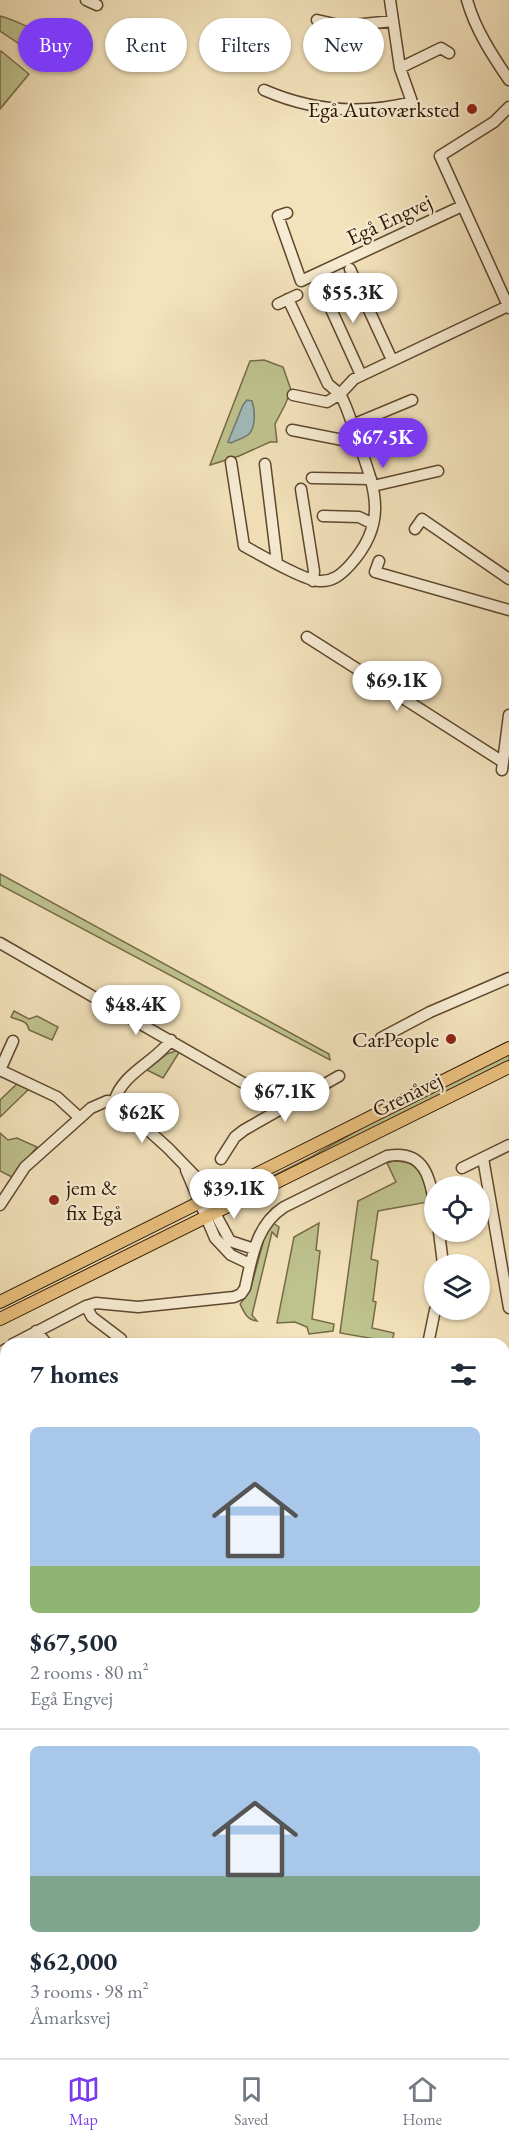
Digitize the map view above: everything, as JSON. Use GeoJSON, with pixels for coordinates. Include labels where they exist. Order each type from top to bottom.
{"type":"FeatureCollection","features":[{"type":"Feature","properties":{"kind":"main road","name":"Grenåvej"},"geometry":{"type":"LineString","coordinates":[[0,1302],[509,1048]]}},
{"type":"Feature","properties":{"kind":"main road","name":"Grenåvej"},"geometry":{"type":"LineString","coordinates":[[0,1319],[509,1067]]}},
{"type":"Feature","properties":{"kind":"street"},"geometry":{"type":"LineString","coordinates":[[86,0],[97,4]]}},
{"type":"Feature","properties":{"kind":"street"},"geometry":{"type":"LineString","coordinates":[[264,90],[298,103],[345,110],[386,107],[412,102],[400,68],[390,0]]}},
{"type":"Feature","properties":{"kind":"street"},"geometry":{"type":"LineString","coordinates":[[467,0],[490,52],[509,80]]}},
{"type":"Feature","properties":{"kind":"street"},"geometry":{"type":"LineString","coordinates":[[384,22],[393,21]]}},
{"type":"Feature","properties":{"kind":"street"},"geometry":{"type":"LineString","coordinates":[[400,68],[441,48],[449,53]]}},
{"type":"Feature","properties":{"kind":"street"},"geometry":{"type":"LineString","coordinates":[[292,395],[327,402],[340,394],[348,383],[361,375],[508,307],[440,156],[494,122],[509,107]]}},
{"type":"Feature","properties":{"kind":"street"},"geometry":{"type":"LineString","coordinates":[[494,122],[509,117]]}},
{"type":"Feature","properties":{"kind":"street","name":"Egå Engvej"},"geometry":{"type":"LineString","coordinates":[[287,213],[278,216],[301,281],[462,206]]}},
{"type":"Feature","properties":{"kind":"street","name":"Egå Engvej"},"geometry":{"type":"LineString","coordinates":[[350,269],[392,360]]}},
{"type":"Feature","properties":{"kind":"street"},"geometry":{"type":"LineString","coordinates":[[320,285],[361,375]]}},
{"type":"Feature","properties":{"kind":"street"},"geometry":{"type":"LineString","coordinates":[[229,462],[244,546],[313,581],[328,581],[340,575],[356,559],[373,524],[376,507],[372,482],[340,394],[328,384],[288,299]]}},
{"type":"Feature","properties":{"kind":"street"},"geometry":{"type":"LineString","coordinates":[[352,425],[412,400]]}},
{"type":"Feature","properties":{"kind":"street"},"geometry":{"type":"LineString","coordinates":[[292,430],[358,443]]}},
{"type":"Feature","properties":{"kind":"street"},"geometry":{"type":"LineString","coordinates":[[265,464],[277,563]]}},
{"type":"Feature","properties":{"kind":"street"},"geometry":{"type":"LineString","coordinates":[[312,478],[372,482],[438,471]]}},
{"type":"Feature","properties":{"kind":"street"},"geometry":{"type":"LineString","coordinates":[[301,489],[314,571],[313,581]]}},
{"type":"Feature","properties":{"kind":"street"},"geometry":{"type":"LineString","coordinates":[[323,516],[359,517],[373,524]]}},
{"type":"Feature","properties":{"kind":"street"},"geometry":{"type":"LineString","coordinates":[[415,529],[422,519],[509,579]]}},
{"type":"Feature","properties":{"kind":"street"},"geometry":{"type":"LineString","coordinates":[[379,561],[375,572],[509,612]]}},
{"type":"Feature","properties":{"kind":"street"},"geometry":{"type":"LineString","coordinates":[[308,637],[503,766],[509,715]]}},
{"type":"Feature","properties":{"kind":"street"},"geometry":{"type":"LineString","coordinates":[[0,943],[285,1107]]}},
{"type":"Feature","properties":{"kind":"street"},"geometry":{"type":"LineString","coordinates":[[381,1038],[430,1012],[509,978]]}},
{"type":"Feature","properties":{"kind":"street"},"geometry":{"type":"LineString","coordinates":[[114,1102],[124,1081],[171,1040]]}},
{"type":"Feature","properties":{"kind":"street"},"geometry":{"type":"LineString","coordinates":[[13,1041],[0,1070],[57,1097],[80,1118]]}},
{"type":"Feature","properties":{"kind":"street"},"geometry":{"type":"LineString","coordinates":[[220,1159],[236,1137],[339,1076]]}},
{"type":"Feature","properties":{"kind":"street"},"geometry":{"type":"LineString","coordinates":[[0,1205],[25,1167],[100,1102],[114,1102],[168,1148],[185,1168],[210,1215],[221,1247],[231,1255],[250,1264]]}},
{"type":"Feature","properties":{"kind":"street"},"geometry":{"type":"LineString","coordinates":[[462,1168],[509,1145]]}},
{"type":"Feature","properties":{"kind":"street"},"geometry":{"type":"LineString","coordinates":[[23,1338],[96,1303],[138,1308],[234,1298],[245,1288],[260,1232],[277,1212],[394,1154],[410,1157],[423,1166],[428,1176]]}},
{"type":"Feature","properties":{"kind":"street"},"geometry":{"type":"LineString","coordinates":[[483,1158],[509,1308]]}},
{"type":"Feature","properties":{"kind":"street"},"geometry":{"type":"LineString","coordinates":[[210,1215],[230,1240],[254,1249]]}},
{"type":"Feature","properties":{"kind":"street"},"geometry":{"type":"LineString","coordinates":[[86,1306],[92,1317],[120,1338]]}},
{"type":"Feature","properties":{"kind":"street"},"geometry":{"type":"LineString","coordinates":[[429,1338],[433,1320]]}},
{"type":"Feature","properties":{"kind":"street"},"geometry":{"type":"LineString","coordinates":[[36,1330],[42,1338]]}},
{"type":"Feature","properties":{"kind":"green space"},"geometry":{"type":"Polygon","coordinates":[[[0,16],[18,22],[18,43],[0,31],[0,16]]]}},
{"type":"Feature","properties":{"kind":"green space"},"geometry":{"type":"Polygon","coordinates":[[[0,52],[18,65],[18,72],[29,74],[0,109],[0,52]]]}},
{"type":"Feature","properties":{"kind":"green space"},"geometry":{"type":"Polygon","coordinates":[[[264,360],[283,367],[291,390],[275,424],[277,442],[270,442],[239,456],[210,465],[250,361],[264,360]]]}},
{"type":"Feature","properties":{"kind":"green space"},"geometry":{"type":"Polygon","coordinates":[[[0,874],[329,1054],[330,1060],[0,885],[0,874]]]}},
{"type":"Feature","properties":{"kind":"green space"},"geometry":{"type":"Polygon","coordinates":[[[14,1011],[29,1019],[37,1016],[58,1027],[52,1040],[29,1030],[24,1022],[11,1017],[14,1011]]]}},
{"type":"Feature","properties":{"kind":"green space"},"geometry":{"type":"Polygon","coordinates":[[[180,1051],[163,1078],[147,1070],[167,1054],[180,1051]]]}},
{"type":"Feature","properties":{"kind":"green space"},"geometry":{"type":"Polygon","coordinates":[[[509,1054],[509,1061],[223,1203],[222,1201],[311,1157],[367,1125],[509,1054]]]}},
{"type":"Feature","properties":{"kind":"green space"},"geometry":{"type":"Polygon","coordinates":[[[18,1083],[29,1089],[0,1117],[0,1100],[18,1083]]]}},
{"type":"Feature","properties":{"kind":"green space"},"geometry":{"type":"Polygon","coordinates":[[[0,1133],[8,1140],[17,1138],[37,1147],[12,1177],[0,1171],[0,1133]]]}},
{"type":"Feature","properties":{"kind":"green space"},"geometry":{"type":"Polygon","coordinates":[[[403,1162],[416,1167],[424,1182],[424,1203],[378,1211],[371,1259],[378,1261],[372,1328],[394,1333],[393,1338],[369,1338],[340,1333],[358,1201],[396,1182],[387,1163],[403,1162]]]}},
{"type":"Feature","properties":{"kind":"green space"},"geometry":{"type":"Polygon","coordinates":[[[273,1223],[279,1227],[277,1237],[272,1232],[252,1315],[257,1321],[244,1313],[240,1304],[250,1291],[264,1239],[273,1223]]]}},
{"type":"Feature","properties":{"kind":"green space"},"geometry":{"type":"Polygon","coordinates":[[[319,1223],[316,1250],[320,1251],[312,1319],[334,1324],[333,1331],[309,1334],[307,1327],[295,1322],[277,1323],[294,1237],[319,1223]]]}},
{"type":"Feature","properties":{"kind":"water"},"geometry":{"type":"Polygon","coordinates":[[[247,400],[252,401],[254,409],[254,423],[251,431],[243,438],[228,442],[243,405],[247,400]]]}},
{"type":"Feature","properties":{"kind":"place","name":"Egå Autoværksted"},"geometry":{"type":"Point","coordinates":[472,109]}},
{"type":"Feature","properties":{"kind":"place","name":"CarPeople"},"geometry":{"type":"Point","coordinates":[451,1039]}},
{"type":"Feature","properties":{"kind":"place","name":"jem & fix Egå"},"geometry":{"type":"Point","coordinates":[54,1200]}}]}
